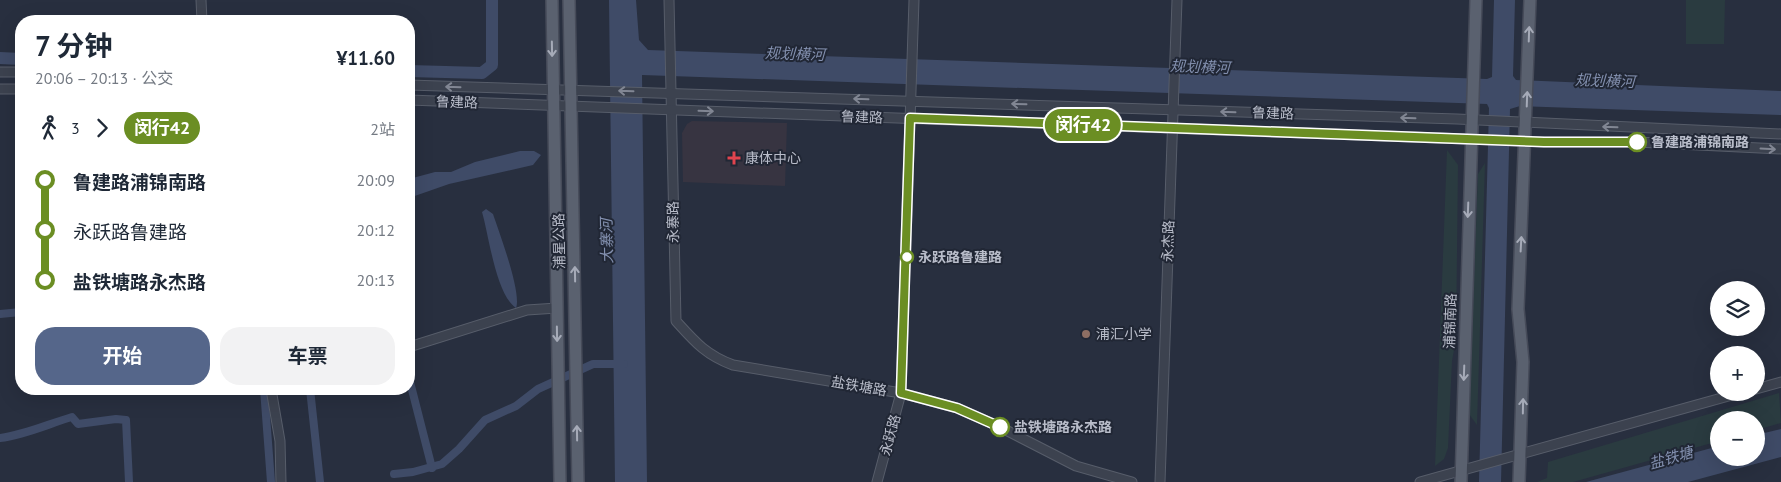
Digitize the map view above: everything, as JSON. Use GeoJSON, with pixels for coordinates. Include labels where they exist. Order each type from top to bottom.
{"type":"FeatureCollection","features":[{"type":"Feature","properties":{"kind":"main road","name":"浦星公路"},"geometry":{"type":"LineString","coordinates":[[552,0],[560,482]]}},
{"type":"Feature","properties":{"kind":"main road","name":"浦星公路"},"geometry":{"type":"LineString","coordinates":[[569,0],[578,482]]}},
{"type":"Feature","properties":{"kind":"main road","name":"浦锦南路"},"geometry":{"type":"LineString","coordinates":[[1462,482],[1470,139],[1476,0]]}},
{"type":"Feature","properties":{"kind":"main road"},"geometry":{"type":"LineString","coordinates":[[1519,482],[1522,455],[1523,362],[1518,309],[1530,0]]}},
{"type":"Feature","properties":{"kind":"street"},"geometry":{"type":"LineString","coordinates":[[201,0],[202,15]]}},
{"type":"Feature","properties":{"kind":"street","name":"永寨路"},"geometry":{"type":"LineString","coordinates":[[669,0],[676,321],[697,343]]}},
{"type":"Feature","properties":{"kind":"street","name":"永跃路"},"geometry":{"type":"LineString","coordinates":[[877,482],[901,393],[914,0]]}},
{"type":"Feature","properties":{"kind":"street","name":"永杰路"},"geometry":{"type":"LineString","coordinates":[[1160,482],[1177,0]]}},
{"type":"Feature","properties":{"kind":"street"},"geometry":{"type":"LineString","coordinates":[[0,72],[15,72]]}},
{"type":"Feature","properties":{"kind":"street","name":"鲁建路"},"geometry":{"type":"LineString","coordinates":[[415,85],[1457,119],[1781,134]]}},
{"type":"Feature","properties":{"kind":"street"},"geometry":{"type":"LineString","coordinates":[[0,89],[15,89]]}},
{"type":"Feature","properties":{"kind":"street","name":"鲁建路"},"geometry":{"type":"LineString","coordinates":[[415,100],[1544,142],[1637,142],[1781,149]]}},
{"type":"Feature","properties":{"kind":"street"},"geometry":{"type":"LineString","coordinates":[[415,344],[527,310],[557,308]]}},
{"type":"Feature","properties":{"kind":"street","name":"盐铁塘路"},"geometry":{"type":"LineString","coordinates":[[697,343],[713,357],[733,365],[901,393],[957,408],[1000,427],[1076,466],[1132,482]]}},
{"type":"Feature","properties":{"kind":"street"},"geometry":{"type":"LineString","coordinates":[[1765,386],[1781,382]]}},
{"type":"Feature","properties":{"kind":"street"},"geometry":{"type":"LineString","coordinates":[[272,395],[280,441],[281,482]]}},
{"type":"Feature","properties":{"kind":"street"},"geometry":{"type":"LineString","coordinates":[[1420,482],[1711,401]]}},
{"type":"Feature","properties":{"kind":"shaded area"},"geometry":{"type":"Polygon","coordinates":[[[1686,0],[1725,0],[1724,44],[1686,44],[1686,0]]]}},
{"type":"Feature","properties":{"kind":"shaded area","name":"康体中心"},"geometry":{"type":"Polygon","coordinates":[[[692,121],[787,123],[785,186],[683,182],[682,133],[687,124],[692,121]]]}},
{"type":"Feature","properties":{"kind":"shaded area"},"geometry":{"type":"Polygon","coordinates":[[[1447,150],[1458,165],[1456,339],[1452,361],[1448,448],[1444,459],[1435,466],[1447,150]]]}},
{"type":"Feature","properties":{"kind":"shaded area"},"geometry":{"type":"Polygon","coordinates":[[[1485,163],[1477,425],[1469,414],[1478,174],[1485,163]]]}},
{"type":"Feature","properties":{"kind":"shaded area"},"geometry":{"type":"Polygon","coordinates":[[[1779,393],[1781,423],[1765,427],[1765,411],[1719,411],[1752,401],[1765,401],[1765,397],[1779,393]]]}},
{"type":"Feature","properties":{"kind":"shaded area"},"geometry":{"type":"Polygon","coordinates":[[[1710,414],[1710,444],[1573,482],[1537,482],[1547,478],[1548,462],[1710,414]]]}},
{"type":"Feature","properties":{"kind":"water"},"geometry":{"type":"Polygon","coordinates":[[[609,0],[636,0],[639,40],[648,50],[1487,79],[1492,77],[1494,0],[1515,0],[1513,76],[1516,80],[1781,91],[1781,115],[1520,106],[1510,109],[1501,482],[1479,482],[1489,108],[1487,104],[642,75],[647,482],[615,482],[609,0]]]}},
{"type":"Feature","properties":{"kind":"water"},"geometry":{"type":"Polygon","coordinates":[[[520,151],[534,151],[541,155],[533,165],[449,184],[415,196],[415,177],[435,172],[451,172],[475,162],[520,151]]]}},
{"type":"Feature","properties":{"kind":"water"},"geometry":{"type":"Polygon","coordinates":[[[486,209],[493,214],[509,262],[516,290],[516,308],[503,291],[498,278],[482,212],[486,209]]]}},
{"type":"Feature","properties":{"kind":"water"},"geometry":{"type":"Polygon","coordinates":[[[1781,429],[1781,457],[1765,461],[1765,433],[1781,429]]]}},
{"type":"Feature","properties":{"kind":"water"},"geometry":{"type":"Polygon","coordinates":[[[1710,448],[1710,466],[1748,466],[1688,482],[1586,482],[1710,448]]]}},
{"type":"Feature","properties":{"kind":"waterway"},"geometry":{"type":"LineString","coordinates":[[415,71],[482,73],[492,65],[492,0]]}},
{"type":"Feature","properties":{"kind":"waterway"},"geometry":{"type":"LineString","coordinates":[[0,58],[15,59]]}},
{"type":"Feature","properties":{"kind":"waterway"},"geometry":{"type":"LineString","coordinates":[[0,314],[15,313]]}},
{"type":"Feature","properties":{"kind":"waterway"},"geometry":{"type":"LineString","coordinates":[[394,474],[413,472],[442,464],[459,449],[485,420],[516,406],[538,389],[593,364],[624,364]]}},
{"type":"Feature","properties":{"kind":"waterway"},"geometry":{"type":"LineString","coordinates":[[264,395],[271,482]]}},
{"type":"Feature","properties":{"kind":"waterway"},"geometry":{"type":"LineString","coordinates":[[311,395],[320,482]]}},
{"type":"Feature","properties":{"kind":"waterway"},"geometry":{"type":"LineString","coordinates":[[413,395],[432,468]]}},
{"type":"Feature","properties":{"kind":"waterway"},"geometry":{"type":"LineString","coordinates":[[0,438],[27,432],[72,417],[78,424],[116,419],[126,420],[129,482]]}},
{"type":"Feature","properties":{"kind":"bus line","name":"闵行42"},"geometry":{"type":"LineString","coordinates":[[1000,427],[957,408],[901,393],[910,118],[1544,142],[1637,142]]}},
{"type":"Feature","properties":{"kind":"place","name":"鲁建路浦锦南路"},"geometry":{"type":"Point","coordinates":[1637,142]}},
{"type":"Feature","properties":{"kind":"place","name":"康体中心"},"geometry":{"type":"Point","coordinates":[734,158]}},
{"type":"Feature","properties":{"kind":"place","name":"永跃路鲁建路"},"geometry":{"type":"Point","coordinates":[907,257]}},
{"type":"Feature","properties":{"kind":"place","name":"浦汇小学"},"geometry":{"type":"Point","coordinates":[1086,334]}},
{"type":"Feature","properties":{"kind":"place","name":"盐铁塘路永杰路"},"geometry":{"type":"Point","coordinates":[1000,427]}},
{"type":"Feature","properties":{"kind":"water label","name":"规划横河"},"geometry":{"type":"Point","coordinates":[795,54]}},
{"type":"Feature","properties":{"kind":"water label","name":"规划横河"},"geometry":{"type":"Point","coordinates":[1200,67]}},
{"type":"Feature","properties":{"kind":"water label","name":"规划横河"},"geometry":{"type":"Point","coordinates":[1605,81]}},
{"type":"Feature","properties":{"kind":"water label","name":"大寨河"},"geometry":{"type":"Point","coordinates":[607,241]}},
{"type":"Feature","properties":{"kind":"water label","name":"盐铁塘"},"geometry":{"type":"Point","coordinates":[1671,458]}}]}
